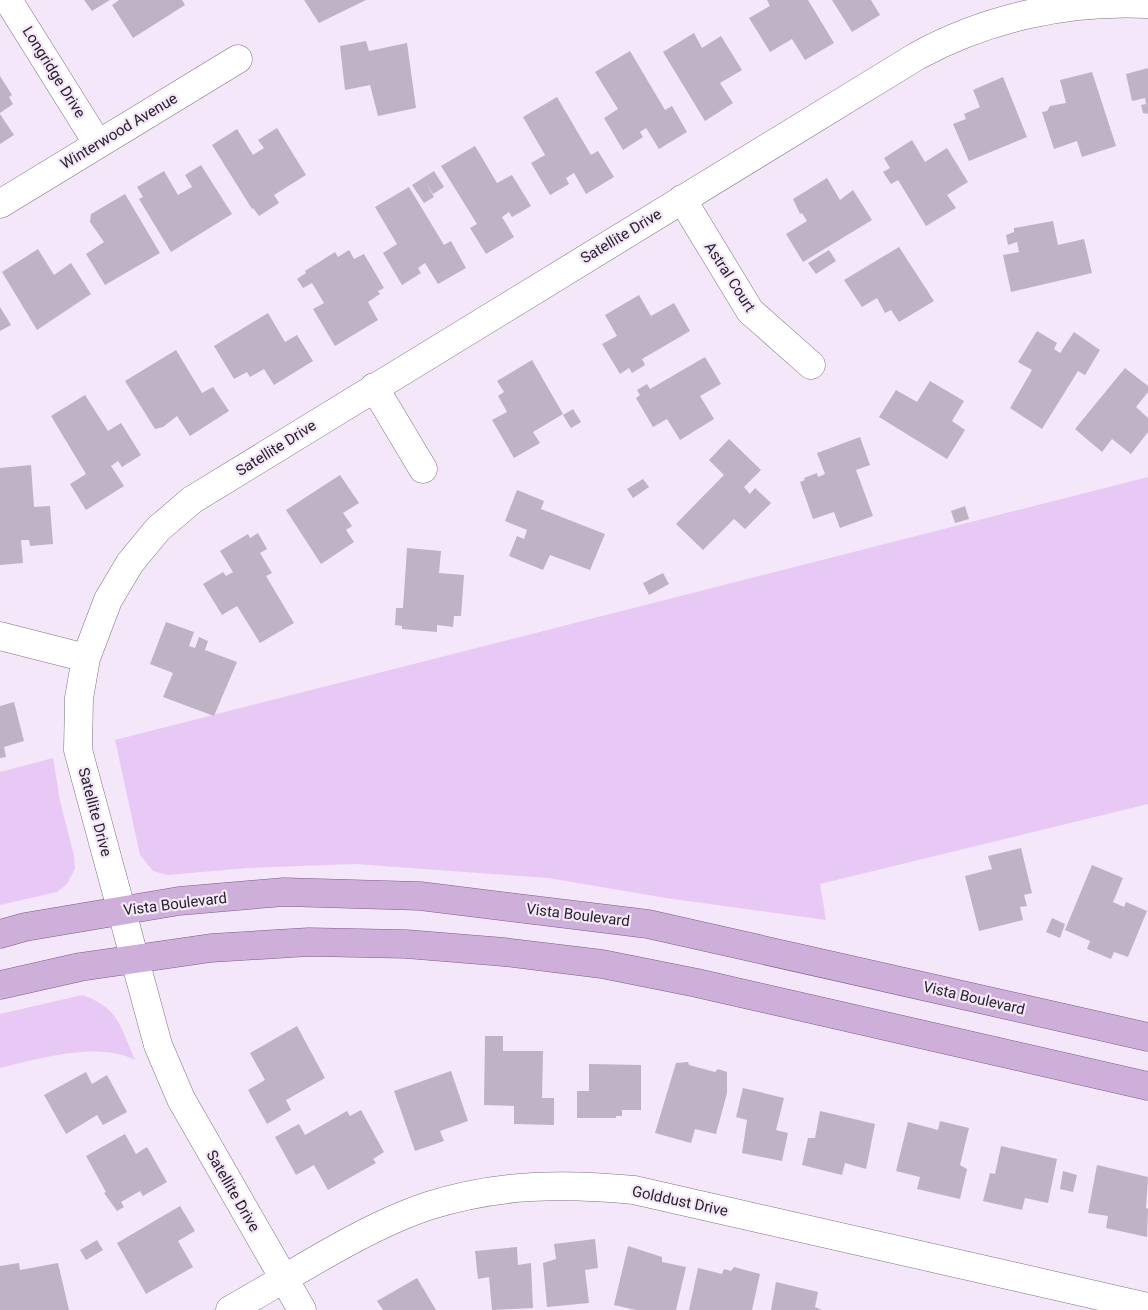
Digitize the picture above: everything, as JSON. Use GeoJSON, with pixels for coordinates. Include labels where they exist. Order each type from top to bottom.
{"type":"FeatureCollection","features":[{"type":"Feature","properties":{"kind":"main road","name":"Vista Boulevard"},"geometry":{"type":"LineString","coordinates":[[0,934],[24,927],[179,900],[284,892],[420,896],[648,924],[1148,1037]]}},
{"type":"Feature","properties":{"kind":"main road"},"geometry":{"type":"LineString","coordinates":[[0,985],[80,967],[211,948],[309,942],[406,944],[602,964],[697,982],[1148,1086]]}},
{"type":"Feature","properties":{"kind":"street","name":"Longridge Drive"},"geometry":{"type":"LineString","coordinates":[[8,0],[98,144]]}},
{"type":"Feature","properties":{"kind":"street","name":"Satellite Drive"},"geometry":{"type":"LineString","coordinates":[[302,1310],[181,1099],[158,1045],[78,750],[79,698],[86,658],[108,600],[130,563],[158,530],[192,500],[374,387],[945,40],[989,22],[1040,8],[1086,2],[1148,4]]}},
{"type":"Feature","properties":{"kind":"street","name":"Winterwood Avenue"},"geometry":{"type":"LineString","coordinates":[[0,204],[238,58]]}},
{"type":"Feature","properties":{"kind":"street","name":"Astral Court"},"geometry":{"type":"LineString","coordinates":[[682,199],[750,311],[811,365]]}},
{"type":"Feature","properties":{"kind":"street"},"geometry":{"type":"LineString","coordinates":[[374,387],[424,469]]}},
{"type":"Feature","properties":{"kind":"street"},"geometry":{"type":"LineString","coordinates":[[0,636],[86,658]]}},
{"type":"Feature","properties":{"kind":"street","name":"Golddust Drive"},"geometry":{"type":"LineString","coordinates":[[230,1310],[377,1227],[427,1207],[480,1192],[527,1186],[578,1184],[634,1190],[1148,1307]]}},
{"type":"Feature","properties":{"kind":"shaded area"},"geometry":{"type":"Polygon","coordinates":[[[1148,477],[1148,804],[820,884],[826,920],[666,898],[548,878],[355,864],[248,868],[168,875],[153,871],[140,855],[115,740],[1148,477]]]}},
{"type":"Feature","properties":{"kind":"shaded area"},"geometry":{"type":"Polygon","coordinates":[[[53,758],[60,801],[74,856],[75,869],[67,884],[57,892],[0,905],[0,772],[53,758]]]}},
{"type":"Feature","properties":{"kind":"shaded area"},"geometry":{"type":"Polygon","coordinates":[[[82,995],[95,1000],[112,1013],[122,1028],[135,1060],[103,1052],[86,1052],[50,1057],[0,1068],[0,1014],[82,995]]]}},
{"type":"Feature","properties":{"kind":"building"},"geometry":{"type":"Polygon","coordinates":[[[84,0],[110,0],[92,11],[84,0]]]}},
{"type":"Feature","properties":{"kind":"building"},"geometry":{"type":"Polygon","coordinates":[[[119,0],[182,0],[185,5],[133,38],[112,5],[119,0]]]}},
{"type":"Feature","properties":{"kind":"building"},"geometry":{"type":"Polygon","coordinates":[[[304,0],[366,0],[319,23],[304,0]]]}},
{"type":"Feature","properties":{"kind":"building"},"geometry":{"type":"Polygon","coordinates":[[[767,0],[808,0],[834,43],[805,60],[792,39],[770,52],[749,18],[770,6],[767,0]]]}},
{"type":"Feature","properties":{"kind":"building"},"geometry":{"type":"Polygon","coordinates":[[[832,0],[871,0],[880,15],[852,32],[832,0]]]}},
{"type":"Feature","properties":{"kind":"building"},"geometry":{"type":"Polygon","coordinates":[[[694,33],[702,48],[721,36],[742,70],[720,83],[733,103],[705,121],[663,52],[694,33]]]}},
{"type":"Feature","properties":{"kind":"building"},"geometry":{"type":"Polygon","coordinates":[[[366,41],[369,51],[407,43],[416,108],[378,116],[370,85],[345,90],[340,46],[366,41]]]}},
{"type":"Feature","properties":{"kind":"building"},"geometry":{"type":"Polygon","coordinates":[[[630,51],[665,110],[672,106],[687,132],[659,149],[646,128],[640,132],[643,137],[623,150],[604,118],[618,109],[595,72],[630,51]]]}},
{"type":"Feature","properties":{"kind":"building"},"geometry":{"type":"Polygon","coordinates":[[[1148,68],[1148,114],[1143,113],[1141,105],[1146,104],[1145,98],[1132,101],[1126,74],[1148,68]]]}},
{"type":"Feature","properties":{"kind":"building"},"geometry":{"type":"Polygon","coordinates":[[[1092,72],[1116,146],[1082,157],[1077,141],[1054,149],[1042,112],[1047,111],[1050,106],[1066,103],[1060,80],[1092,72]]]}},
{"type":"Feature","properties":{"kind":"building"},"geometry":{"type":"Polygon","coordinates":[[[0,76],[12,95],[9,97],[13,104],[0,113],[0,76]]]}},
{"type":"Feature","properties":{"kind":"building"},"geometry":{"type":"Polygon","coordinates":[[[1003,77],[1027,137],[969,161],[953,124],[966,119],[964,114],[980,107],[973,90],[1003,77]]]}},
{"type":"Feature","properties":{"kind":"building"},"geometry":{"type":"Polygon","coordinates":[[[557,97],[591,155],[598,151],[614,177],[586,194],[574,173],[566,178],[569,184],[550,195],[531,163],[545,155],[523,117],[557,97]]]}},
{"type":"Feature","properties":{"kind":"building"},"geometry":{"type":"Polygon","coordinates":[[[0,114],[14,135],[0,144],[0,114]]]}},
{"type":"Feature","properties":{"kind":"building"},"geometry":{"type":"Polygon","coordinates":[[[277,128],[306,175],[274,195],[279,203],[259,216],[252,209],[212,145],[237,129],[253,155],[264,148],[258,140],[277,128]]]}},
{"type":"Feature","properties":{"kind":"building"},"geometry":{"type":"Polygon","coordinates":[[[912,140],[925,162],[947,148],[968,182],[947,195],[956,208],[926,226],[898,180],[891,184],[883,172],[890,168],[884,158],[912,140]]]}},
{"type":"Feature","properties":{"kind":"building"},"geometry":{"type":"Polygon","coordinates":[[[475,146],[497,183],[512,175],[531,206],[512,217],[509,212],[502,217],[514,237],[486,254],[470,228],[477,224],[441,166],[475,146]]]}},
{"type":"Feature","properties":{"kind":"building"},"geometry":{"type":"Polygon","coordinates":[[[201,165],[232,214],[171,252],[139,199],[143,197],[137,187],[164,171],[178,195],[192,187],[185,175],[201,165]]]}},
{"type":"Feature","properties":{"kind":"building"},"geometry":{"type":"Polygon","coordinates":[[[434,171],[444,187],[433,194],[426,183],[434,197],[424,203],[412,185],[434,171]]]}},
{"type":"Feature","properties":{"kind":"building"},"geometry":{"type":"Polygon","coordinates":[[[827,178],[840,200],[853,190],[872,220],[803,262],[786,234],[807,221],[802,213],[800,214],[793,199],[827,178]]]}},
{"type":"Feature","properties":{"kind":"building"},"geometry":{"type":"Polygon","coordinates":[[[409,187],[444,245],[451,241],[466,268],[438,284],[425,263],[418,268],[421,273],[402,285],[383,253],[397,244],[375,207],[409,187]]]}},
{"type":"Feature","properties":{"kind":"building"},"geometry":{"type":"Polygon","coordinates":[[[125,194],[160,253],[105,285],[86,254],[104,242],[90,222],[91,214],[125,194]]]}},
{"type":"Feature","properties":{"kind":"building"},"geometry":{"type":"Polygon","coordinates":[[[1053,221],[1058,245],[1084,239],[1092,273],[1011,292],[1003,255],[1019,252],[1017,242],[1008,245],[1006,235],[1014,232],[1014,228],[1053,221]]]}},
{"type":"Feature","properties":{"kind":"building"},"geometry":{"type":"Polygon","coordinates":[[[899,247],[934,301],[899,322],[891,310],[885,313],[877,298],[862,307],[844,280],[899,247]]]}},
{"type":"Feature","properties":{"kind":"building"},"geometry":{"type":"Polygon","coordinates":[[[38,249],[54,275],[71,263],[91,294],[37,330],[2,272],[38,249]]]}},
{"type":"Feature","properties":{"kind":"building"},"geometry":{"type":"Polygon","coordinates":[[[349,250],[354,259],[364,254],[384,288],[378,291],[380,294],[368,302],[378,320],[335,346],[313,309],[324,303],[312,283],[303,288],[297,279],[306,273],[305,271],[335,252],[338,257],[349,250]]]}},
{"type":"Feature","properties":{"kind":"building"},"geometry":{"type":"Polygon","coordinates":[[[829,250],[836,261],[816,274],[808,263],[829,250]]]}},
{"type":"Feature","properties":{"kind":"building"},"geometry":{"type":"Polygon","coordinates":[[[639,295],[651,316],[674,303],[690,331],[642,359],[645,365],[632,373],[629,368],[620,374],[602,344],[617,336],[605,315],[639,295]]]}},
{"type":"Feature","properties":{"kind":"building"},"geometry":{"type":"Polygon","coordinates":[[[0,307],[11,325],[0,331],[0,307]]]}},
{"type":"Feature","properties":{"kind":"building"},"geometry":{"type":"Polygon","coordinates":[[[268,313],[285,342],[297,335],[313,361],[274,385],[264,369],[250,377],[247,372],[234,379],[214,346],[268,313]]]}},
{"type":"Feature","properties":{"kind":"building"},"geometry":{"type":"Polygon","coordinates":[[[1037,331],[1057,343],[1054,349],[1060,353],[1074,332],[1100,350],[1085,375],[1078,371],[1042,429],[1010,408],[1032,370],[1018,362],[1037,331]]]}},
{"type":"Feature","properties":{"kind":"building"},"geometry":{"type":"Polygon","coordinates":[[[176,350],[202,393],[213,387],[229,411],[190,436],[177,416],[163,427],[155,429],[125,381],[176,350]]]}},
{"type":"Feature","properties":{"kind":"building"},"geometry":{"type":"Polygon","coordinates":[[[705,357],[721,384],[700,396],[714,419],[680,440],[667,419],[653,427],[636,398],[640,395],[637,390],[647,384],[650,389],[705,357]]]}},
{"type":"Feature","properties":{"kind":"building"},"geometry":{"type":"Polygon","coordinates":[[[532,360],[563,414],[533,432],[540,443],[514,458],[492,420],[507,412],[498,396],[504,392],[497,381],[532,360]]]}},
{"type":"Feature","properties":{"kind":"building"},"geometry":{"type":"Polygon","coordinates":[[[1125,368],[1148,386],[1148,392],[1136,407],[1148,418],[1148,432],[1131,454],[1112,439],[1102,452],[1075,429],[1125,368]]]}},
{"type":"Feature","properties":{"kind":"building"},"geometry":{"type":"Polygon","coordinates":[[[930,381],[964,401],[952,421],[965,430],[947,459],[879,417],[896,390],[917,402],[930,381]]]}},
{"type":"Feature","properties":{"kind":"building"},"geometry":{"type":"Polygon","coordinates":[[[85,395],[108,431],[121,423],[141,455],[122,467],[118,461],[111,466],[124,486],[86,510],[70,484],[86,474],[51,416],[85,395]]]}},
{"type":"Feature","properties":{"kind":"building"},"geometry":{"type":"Polygon","coordinates":[[[573,409],[581,422],[571,428],[563,415],[573,409]]]}},
{"type":"Feature","properties":{"kind":"building"},"geometry":{"type":"Polygon","coordinates":[[[860,437],[870,465],[856,470],[873,516],[840,528],[834,512],[813,519],[800,482],[805,480],[804,478],[817,473],[818,477],[825,474],[817,453],[860,437]]]}},
{"type":"Feature","properties":{"kind":"building"},"geometry":{"type":"Polygon","coordinates":[[[729,439],[761,470],[744,487],[750,494],[755,488],[771,503],[745,529],[734,519],[703,550],[676,524],[724,475],[709,460],[729,439]]]}},
{"type":"Feature","properties":{"kind":"building"},"geometry":{"type":"Polygon","coordinates":[[[31,465],[34,507],[50,506],[53,544],[30,546],[29,540],[21,540],[23,563],[0,565],[0,468],[31,465]]]}},
{"type":"Feature","properties":{"kind":"building"},"geometry":{"type":"Polygon","coordinates":[[[340,475],[359,503],[343,513],[352,526],[346,530],[354,542],[321,564],[286,510],[340,475]]]}},
{"type":"Feature","properties":{"kind":"building"},"geometry":{"type":"Polygon","coordinates":[[[643,479],[649,487],[633,498],[627,489],[643,479]]]}},
{"type":"Feature","properties":{"kind":"building"},"geometry":{"type":"Polygon","coordinates":[[[517,490],[544,501],[541,509],[605,534],[590,570],[550,555],[543,570],[509,556],[517,536],[524,539],[527,530],[505,521],[517,490]]]}},
{"type":"Feature","properties":{"kind":"building"},"geometry":{"type":"Polygon","coordinates":[[[965,506],[969,519],[955,523],[951,511],[965,506]]]}},
{"type":"Feature","properties":{"kind":"building"},"geometry":{"type":"Polygon","coordinates":[[[258,533],[267,549],[260,553],[272,573],[266,576],[294,623],[260,643],[237,606],[222,615],[203,584],[223,572],[226,576],[233,572],[220,551],[248,534],[250,538],[258,533]]]}},
{"type":"Feature","properties":{"kind":"building"},"geometry":{"type":"Polygon","coordinates":[[[407,548],[441,551],[439,573],[464,575],[461,616],[454,616],[453,627],[437,625],[437,632],[402,629],[402,626],[395,625],[396,608],[403,608],[407,548]]]}},
{"type":"Feature","properties":{"kind":"building"},"geometry":{"type":"Polygon","coordinates":[[[663,573],[669,584],[649,595],[643,583],[663,573]]]}},
{"type":"Feature","properties":{"kind":"building"},"geometry":{"type":"Polygon","coordinates":[[[166,622],[194,632],[189,646],[195,648],[199,637],[208,641],[205,650],[237,662],[214,716],[163,697],[173,673],[150,664],[166,622]]]}},
{"type":"Feature","properties":{"kind":"building"},"geometry":{"type":"Polygon","coordinates":[[[14,702],[24,741],[4,747],[6,757],[0,758],[0,706],[14,702]]]}},
{"type":"Feature","properties":{"kind":"building"},"geometry":{"type":"Polygon","coordinates":[[[1021,848],[1032,893],[1024,895],[1027,906],[1020,907],[1023,920],[979,931],[965,876],[992,869],[988,856],[1021,848]]]}},
{"type":"Feature","properties":{"kind":"building"},"geometry":{"type":"Polygon","coordinates":[[[1092,865],[1123,878],[1113,902],[1124,907],[1126,902],[1147,911],[1128,957],[1114,952],[1111,959],[1087,949],[1090,941],[1065,930],[1092,865]]]}},
{"type":"Feature","properties":{"kind":"building"},"geometry":{"type":"Polygon","coordinates":[[[1052,918],[1065,924],[1060,938],[1046,932],[1052,918]]]}},
{"type":"Feature","properties":{"kind":"building"},"geometry":{"type":"Polygon","coordinates":[[[297,1026],[325,1078],[286,1100],[291,1110],[267,1124],[248,1090],[265,1080],[250,1053],[297,1026]]]}},
{"type":"Feature","properties":{"kind":"building"},"geometry":{"type":"Polygon","coordinates":[[[485,1036],[503,1036],[503,1051],[543,1051],[542,1098],[554,1098],[554,1125],[514,1124],[514,1106],[484,1105],[485,1036]]]}},
{"type":"Feature","properties":{"kind":"building"},"geometry":{"type":"Polygon","coordinates":[[[688,1062],[689,1065],[715,1072],[718,1069],[727,1072],[727,1093],[716,1134],[695,1129],[691,1143],[655,1133],[676,1063],[688,1062]]]}},
{"type":"Feature","properties":{"kind":"building"},"geometry":{"type":"Polygon","coordinates":[[[589,1064],[641,1065],[641,1110],[622,1110],[622,1116],[616,1116],[616,1118],[577,1118],[577,1091],[589,1091],[589,1064]]]}},
{"type":"Feature","properties":{"kind":"building"},"geometry":{"type":"Polygon","coordinates":[[[451,1071],[468,1121],[440,1131],[444,1141],[415,1151],[394,1091],[451,1071]]]}},
{"type":"Feature","properties":{"kind":"building"},"geometry":{"type":"Polygon","coordinates":[[[86,1072],[92,1084],[107,1075],[127,1112],[103,1125],[97,1115],[66,1134],[44,1095],[86,1072]]]}},
{"type":"Feature","properties":{"kind":"building"},"geometry":{"type":"Polygon","coordinates":[[[743,1088],[784,1098],[776,1130],[788,1133],[782,1161],[742,1153],[747,1120],[736,1117],[743,1088]]]}},
{"type":"Feature","properties":{"kind":"building"},"geometry":{"type":"Polygon","coordinates":[[[361,1110],[384,1152],[373,1159],[376,1163],[328,1190],[314,1165],[296,1175],[275,1137],[299,1124],[305,1135],[347,1111],[350,1116],[361,1110]]]}},
{"type":"Feature","properties":{"kind":"building"},"geometry":{"type":"Polygon","coordinates":[[[820,1111],[875,1124],[866,1169],[845,1163],[842,1175],[802,1165],[808,1138],[815,1138],[820,1111]]]}},
{"type":"Feature","properties":{"kind":"building"},"geometry":{"type":"Polygon","coordinates":[[[940,1121],[969,1128],[960,1165],[967,1169],[960,1199],[917,1189],[920,1177],[896,1171],[908,1122],[938,1130],[940,1121]]]}},
{"type":"Feature","properties":{"kind":"building"},"geometry":{"type":"Polygon","coordinates":[[[125,1134],[136,1154],[147,1147],[167,1182],[143,1196],[140,1191],[121,1202],[124,1207],[117,1211],[104,1193],[106,1192],[86,1156],[125,1134]]]}},
{"type":"Feature","properties":{"kind":"building"},"geometry":{"type":"Polygon","coordinates":[[[1001,1146],[1057,1159],[1048,1203],[1025,1198],[1022,1210],[983,1201],[990,1173],[995,1174],[1001,1146]]]}},
{"type":"Feature","properties":{"kind":"building"},"geometry":{"type":"Polygon","coordinates":[[[1097,1165],[1148,1177],[1147,1237],[1106,1228],[1108,1216],[1088,1213],[1097,1165]]]}},
{"type":"Feature","properties":{"kind":"building"},"geometry":{"type":"Polygon","coordinates":[[[1063,1171],[1077,1175],[1073,1192],[1060,1189],[1063,1171]]]}},
{"type":"Feature","properties":{"kind":"building"},"geometry":{"type":"Polygon","coordinates":[[[180,1206],[195,1231],[178,1241],[193,1267],[146,1294],[117,1243],[180,1206]]]}},
{"type":"Feature","properties":{"kind":"building"},"geometry":{"type":"Polygon","coordinates":[[[595,1239],[598,1268],[585,1270],[589,1303],[547,1307],[543,1263],[556,1259],[554,1244],[595,1239]]]}},
{"type":"Feature","properties":{"kind":"building"},"geometry":{"type":"Polygon","coordinates":[[[97,1240],[103,1250],[86,1260],[80,1250],[97,1240]]]}},
{"type":"Feature","properties":{"kind":"building"},"geometry":{"type":"Polygon","coordinates":[[[628,1246],[662,1257],[662,1262],[686,1267],[676,1310],[636,1310],[614,1305],[628,1246]]]}},
{"type":"Feature","properties":{"kind":"building"},"geometry":{"type":"Polygon","coordinates":[[[517,1247],[518,1265],[531,1263],[533,1308],[492,1310],[489,1277],[478,1279],[475,1251],[517,1247]]]}},
{"type":"Feature","properties":{"kind":"building"},"geometry":{"type":"Polygon","coordinates":[[[19,1263],[20,1270],[58,1263],[69,1310],[0,1310],[0,1266],[19,1263]]]}},
{"type":"Feature","properties":{"kind":"building"},"geometry":{"type":"Polygon","coordinates":[[[734,1267],[760,1274],[752,1310],[689,1310],[698,1268],[722,1274],[724,1269],[731,1271],[734,1267]]]}},
{"type":"Feature","properties":{"kind":"building"},"geometry":{"type":"Polygon","coordinates":[[[417,1278],[436,1310],[383,1310],[377,1301],[417,1278]]]}},
{"type":"Feature","properties":{"kind":"building"},"geometry":{"type":"Polygon","coordinates":[[[776,1282],[818,1292],[815,1307],[822,1310],[771,1310],[776,1282]]]}}]}
